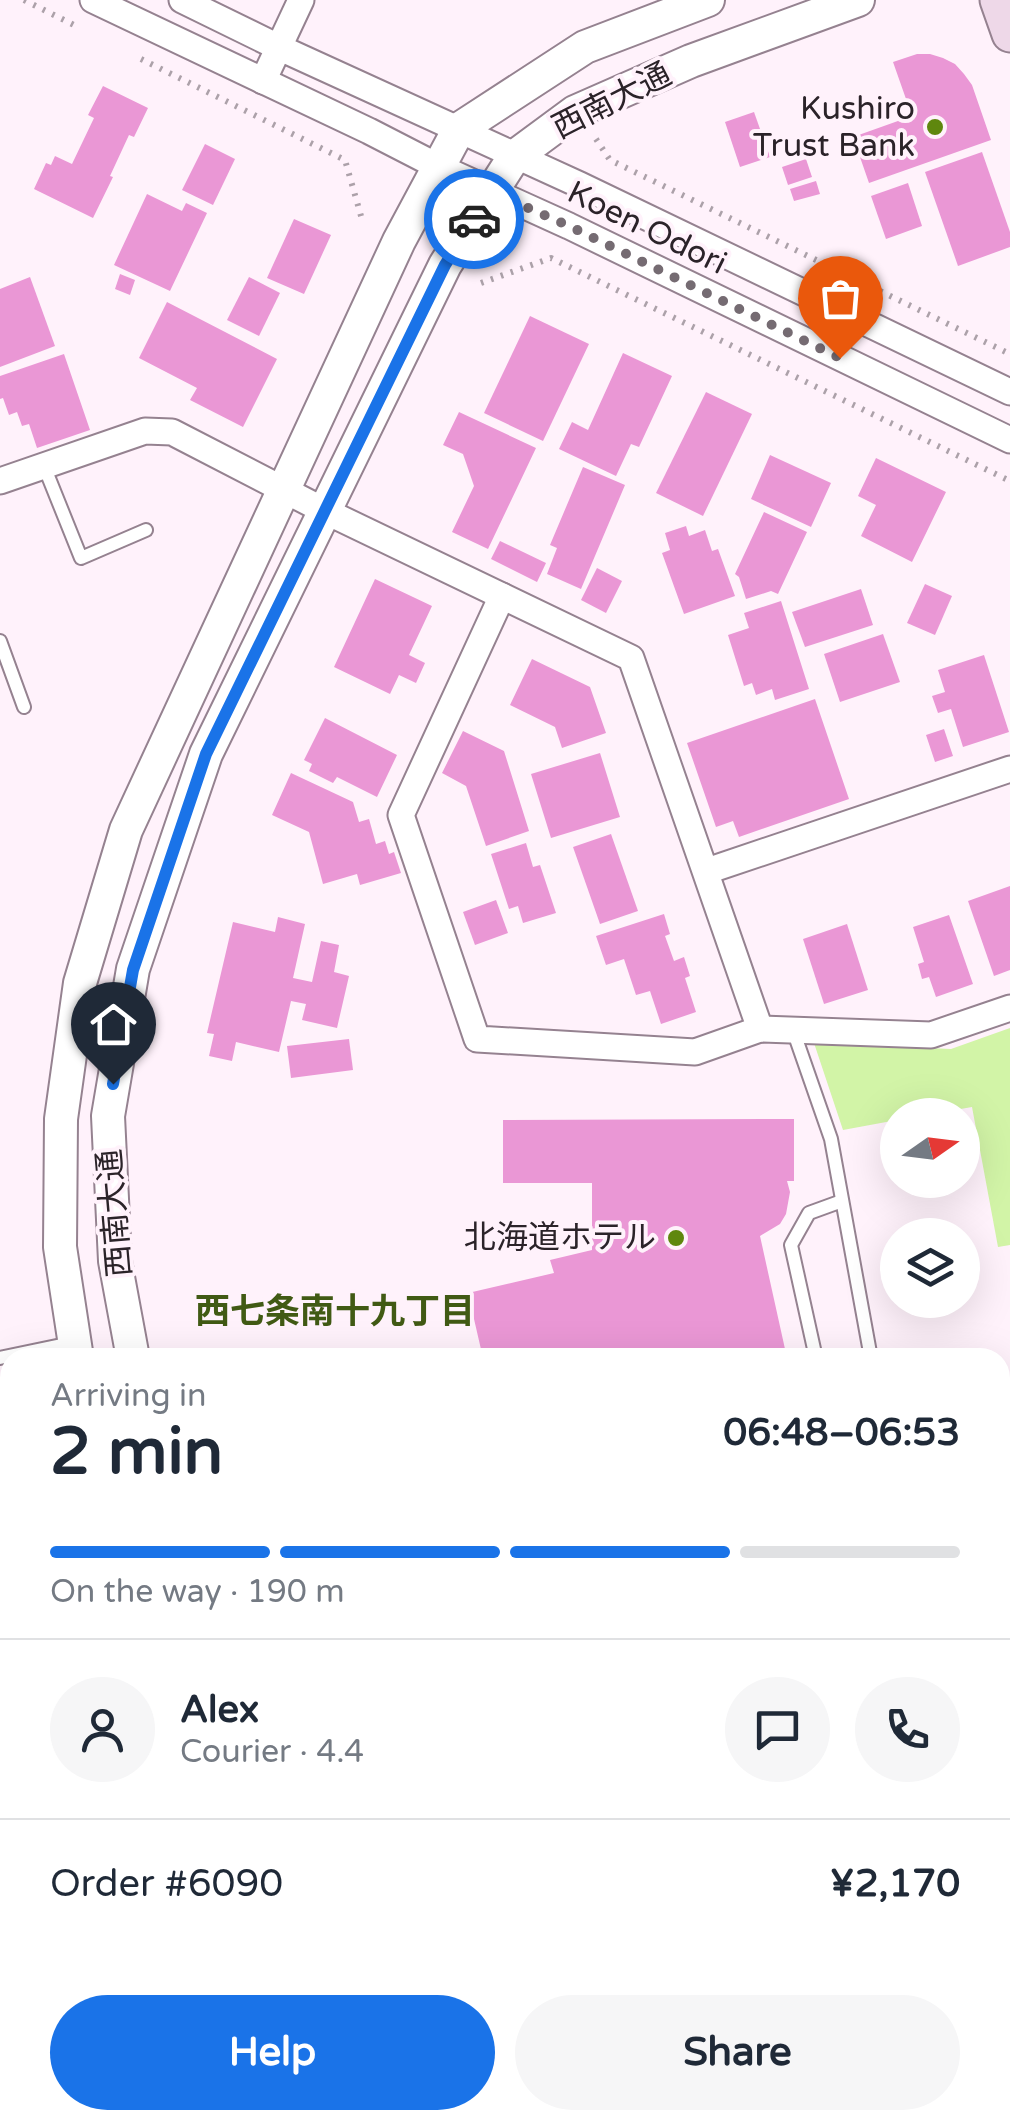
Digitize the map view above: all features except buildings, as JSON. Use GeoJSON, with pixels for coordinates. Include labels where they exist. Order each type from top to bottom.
{"type":"FeatureCollection","features":[{"type":"Feature","properties":{"kind":"main road"},"geometry":{"type":"LineString","coordinates":[[998,0],[1010,34]]}},
{"type":"Feature","properties":{"kind":"street","name":"Koen Odori"},"geometry":{"type":"LineString","coordinates":[[93,0],[1010,440]]}},
{"type":"Feature","properties":{"kind":"street","name":"Koen Odori"},"geometry":{"type":"LineString","coordinates":[[182,0],[1010,392]]}},
{"type":"Feature","properties":{"kind":"street"},"geometry":{"type":"LineString","coordinates":[[263,80],[301,0]]}},
{"type":"Feature","properties":{"kind":"street","name":"西南大通"},"geometry":{"type":"LineString","coordinates":[[75,1348],[60,1247],[61,1119],[80,983],[126,830],[398,241],[459,129],[584,47],[669,6],[708,0]]}},
{"type":"Feature","properties":{"kind":"street","name":"西南大通"},"geometry":{"type":"LineString","coordinates":[[131,1348],[116,1261],[108,1116],[133,970],[206,754],[445,265],[514,157],[575,112],[691,61],[858,0]]}},
{"type":"Feature","properties":{"kind":"street"},"geometry":{"type":"LineString","coordinates":[[0,481],[146,431],[172,432],[325,511],[631,658],[760,1029]]}},
{"type":"Feature","properties":{"kind":"street"},"geometry":{"type":"LineString","coordinates":[[502,596],[401,815],[477,1039],[695,1052],[760,1029],[931,1034],[1010,1008]]}},
{"type":"Feature","properties":{"kind":"street"},"geometry":{"type":"LineString","coordinates":[[707,870],[1010,768]]}},
{"type":"Feature","properties":{"kind":"lane"},"geometry":{"type":"LineString","coordinates":[[44,466],[81,558],[146,530]]}},
{"type":"Feature","properties":{"kind":"lane"},"geometry":{"type":"LineString","coordinates":[[0,641],[24,707]]}},
{"type":"Feature","properties":{"kind":"lane"},"geometry":{"type":"LineString","coordinates":[[794,1030],[831,1139],[870,1348]]}},
{"type":"Feature","properties":{"kind":"lane"},"geometry":{"type":"LineString","coordinates":[[814,1348],[790,1246],[808,1213],[842,1201]]}},
{"type":"Feature","properties":{"kind":"path"},"geometry":{"type":"LineString","coordinates":[[24,0],[78,27]]}},
{"type":"Feature","properties":{"kind":"path"},"geometry":{"type":"LineString","coordinates":[[131,54],[346,160],[364,224]]}},
{"type":"Feature","properties":{"kind":"path"},"geometry":{"type":"LineString","coordinates":[[596,139],[610,160],[1010,354]]}},
{"type":"Feature","properties":{"kind":"path"},"geometry":{"type":"LineString","coordinates":[[482,283],[551,258],[1010,481]]}},
{"type":"Feature","properties":{"kind":"green space"},"geometry":{"type":"Polygon","coordinates":[[[1010,1028],[1010,1245],[998,1247],[980,1150],[980,1098],[880,1098],[880,1123],[843,1130],[814,1043],[951,1049],[1010,1028]]]}},
{"type":"Feature","properties":{"kind":"way so far"},"geometry":{"type":"LineString","coordinates":[[474,219],[492,192],[840,358]]}},
{"type":"Feature","properties":{"kind":"place","name":"Kushiro Trust Bank"},"geometry":{"type":"Point","coordinates":[935,127]}},
{"type":"Feature","properties":{"kind":"place","name":"北海道ホテル"},"geometry":{"type":"Point","coordinates":[676,1238]}},
{"type":"Feature","properties":{"kind":"district","name":"西七条南十九丁目"},"geometry":{"type":"Point","coordinates":[335,1312]}},
{"type":"Feature","properties":{"kind":"route"},"geometry":{"type":"LineString","coordinates":[[113,1084],[133,970],[206,754],[445,265],[474,219]]}}]}
